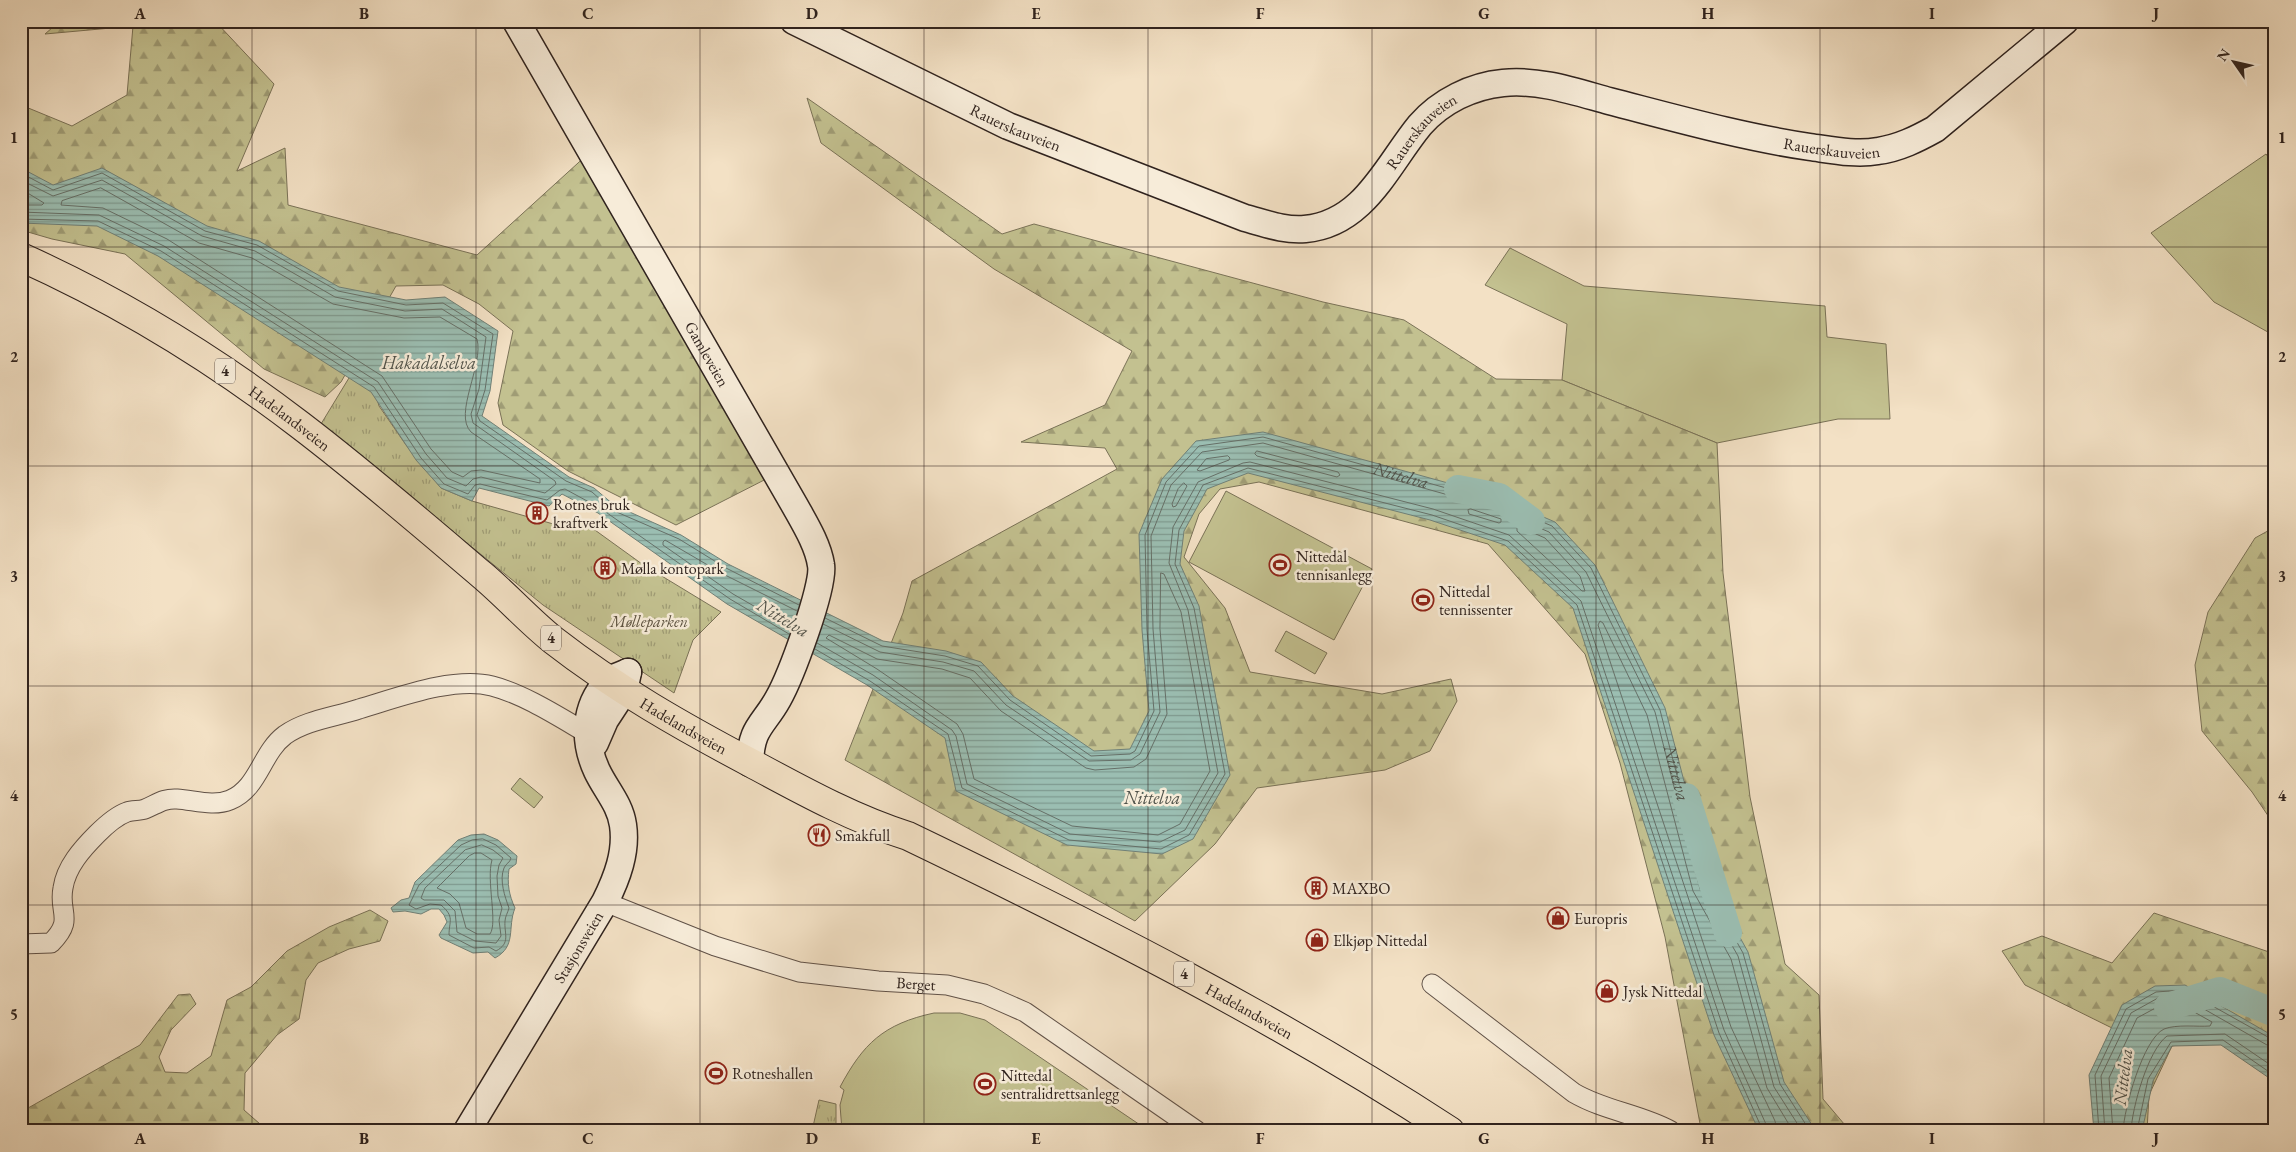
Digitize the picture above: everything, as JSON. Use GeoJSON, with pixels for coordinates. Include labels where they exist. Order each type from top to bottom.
{"type":"FeatureCollection","features":[{"type":"Feature","properties":{"kind":"highway","name":"Hadelandsveien"},"geometry":{"type":"LineString","coordinates":[[21,258],[137,316],[218,366],[326,445],[485,577],[533,607],[620,681],[755,752],[877,812],[908,836],[1091,925],[1177,970],[1319,1051],[1450,1131]]}},
{"type":"Feature","properties":{"kind":"street","name":"Gamleveien"},"geometry":{"type":"LineString","coordinates":[[516,21],[795,506],[820,558],[822,578],[794,660],[778,699],[776,722],[755,752]]}},
{"type":"Feature","properties":{"kind":"street","name":"Rauerskauveien"},"geometry":{"type":"LineString","coordinates":[[794,21],[918,83],[1049,143],[1245,218],[1278,227],[1304,229],[1330,224],[1349,213],[1368,198],[1421,125],[1439,107],[1462,94],[1482,86],[1505,83],[1555,88],[1764,140],[1837,151],[1878,151],[1918,139],[1935,129],[2064,21]]}},
{"type":"Feature","properties":{"kind":"street","name":"Stasjonsveien"},"geometry":{"type":"LineString","coordinates":[[467,1131],[605,902],[622,860],[624,827],[617,804],[598,772],[592,741],[590,710],[620,681]]}},
{"type":"Feature","properties":{"kind":"street"},"geometry":{"type":"LineString","coordinates":[[21,944],[51,943],[62,932],[65,917],[62,890],[65,877],[86,845],[115,818],[128,811],[144,809],[162,800],[177,799],[208,803],[228,801],[242,794],[253,781],[268,753],[281,738],[292,730],[314,722],[421,691],[477,684],[493,686],[525,700],[592,741]]}},
{"type":"Feature","properties":{"kind":"street","name":"Berget"},"geometry":{"type":"LineString","coordinates":[[605,902],[715,946],[799,972],[878,981],[948,985],[984,994],[1025,1012],[1198,1131]]}},
{"type":"Feature","properties":{"kind":"street"},"geometry":{"type":"LineString","coordinates":[[1432,984],[1574,1093],[1600,1106],[1646,1120],[1671,1131]]}},
{"type":"Feature","properties":{"kind":"green space"},"geometry":{"type":"Polygon","coordinates":[[[60,21],[215,21],[274,84],[237,171],[285,148],[288,205],[477,255],[589,153],[774,475],[676,525],[568,471],[503,425],[498,403],[513,331],[479,304],[443,285],[396,286],[341,382],[325,397],[264,369],[125,254],[52,239],[21,230],[21,105],[72,126],[127,95],[133,26],[45,34],[60,21]]]}},
{"type":"Feature","properties":{"kind":"green space"},"geometry":{"type":"Polygon","coordinates":[[[807,98],[1002,234],[1034,224],[1323,302],[1404,320],[1496,379],[1562,380],[1717,443],[1723,573],[1750,797],[1785,964],[1819,995],[1823,1099],[1850,1131],[1703,1131],[1701,1129],[1665,937],[1620,763],[1585,654],[1488,544],[1259,482],[1220,489],[1199,514],[1184,557],[1225,608],[1250,672],[1382,694],[1451,679],[1457,701],[1430,751],[1385,770],[1257,788],[1215,844],[1135,921],[845,760],[903,613],[912,581],[1117,469],[1105,448],[1021,442],[1105,405],[1132,351],[994,269],[821,143],[807,98]]]}},
{"type":"Feature","properties":{"kind":"green space"},"geometry":{"type":"Polygon","coordinates":[[[2266,154],[2275,166],[2275,336],[2214,302],[2151,233],[2266,154]]]}},
{"type":"Feature","properties":{"kind":"green space"},"geometry":{"type":"Polygon","coordinates":[[[1510,248],[1584,286],[1825,306],[1827,337],[1886,344],[1890,419],[1838,419],[1717,443],[1562,380],[1567,324],[1485,285],[1510,248]]]}},
{"type":"Feature","properties":{"kind":"green space","name":"Mølleparken"},"geometry":{"type":"Polygon","coordinates":[[[355,368],[373,384],[379,406],[406,445],[441,488],[472,501],[571,529],[581,520],[642,564],[721,612],[693,640],[674,693],[543,605],[321,424],[355,368]]]}},
{"type":"Feature","properties":{"kind":"green space","name":"Nittedal tennisanlegg"},"geometry":{"type":"Polygon","coordinates":[[[1226,491],[1372,569],[1334,640],[1189,562],[1226,491]]]}},
{"type":"Feature","properties":{"kind":"green space"},"geometry":{"type":"Polygon","coordinates":[[[2275,527],[2275,826],[2252,792],[2202,731],[2195,665],[2208,612],[2255,538],[2275,527]]]}},
{"type":"Feature","properties":{"kind":"green space"},"geometry":{"type":"Polygon","coordinates":[[[1286,631],[1327,653],[1315,674],[1275,651],[1286,631]]]}},
{"type":"Feature","properties":{"kind":"green space"},"geometry":{"type":"Polygon","coordinates":[[[520,778],[543,797],[534,808],[511,789],[520,778]]]}},
{"type":"Feature","properties":{"kind":"green space"},"geometry":{"type":"Polygon","coordinates":[[[370,910],[388,921],[380,941],[349,949],[318,963],[306,980],[299,1019],[277,1035],[245,1073],[244,1110],[268,1131],[21,1131],[21,1112],[140,1045],[178,995],[190,994],[196,1004],[171,1030],[159,1057],[165,1072],[187,1073],[211,1056],[227,1000],[251,987],[287,951],[329,927],[370,910]]]}},
{"type":"Feature","properties":{"kind":"green space"},"geometry":{"type":"Polygon","coordinates":[[[2154,913],[2275,954],[2275,1074],[2227,1037],[2172,1046],[2149,1095],[2147,1131],[2116,1131],[2116,1030],[2025,985],[2002,951],[2042,936],[2112,963],[2154,913]]]}},
{"type":"Feature","properties":{"kind":"green space","name":"Nittedal sentralidrettsanlegg"},"geometry":{"type":"Polygon","coordinates":[[[934,1013],[960,1013],[985,1020],[1149,1131],[842,1131],[840,1105],[844,1090],[840,1087],[857,1059],[876,1038],[888,1030],[901,1023],[934,1013]]]}},
{"type":"Feature","properties":{"kind":"green space"},"geometry":{"type":"Polygon","coordinates":[[[819,1100],[836,1104],[836,1131],[812,1131],[819,1100]]]}},
{"type":"Feature","properties":{"kind":"water","name":"Nittelva"},"geometry":{"type":"Polygon","coordinates":[[[21,168],[53,185],[102,168],[207,226],[259,241],[339,287],[406,300],[445,297],[498,331],[490,391],[482,416],[569,477],[594,488],[614,505],[681,535],[728,564],[883,641],[946,651],[981,662],[1013,696],[1094,751],[1130,749],[1149,711],[1142,630],[1139,534],[1162,479],[1196,441],[1263,432],[1495,496],[1555,522],[1595,565],[1665,708],[1711,885],[1748,952],[1784,1082],[1816,1131],[1759,1131],[1714,1035],[1573,608],[1505,545],[1430,520],[1248,473],[1207,489],[1184,531],[1180,564],[1199,606],[1230,775],[1193,839],[1162,854],[1067,845],[956,791],[945,738],[867,685],[727,604],[598,513],[562,494],[549,506],[479,488],[472,501],[441,488],[416,460],[371,392],[158,256],[97,226],[21,223],[21,168]]]}},
{"type":"Feature","properties":{"kind":"water"},"geometry":{"type":"Polygon","coordinates":[[[484,834],[498,840],[517,856],[516,864],[509,869],[508,874],[511,899],[515,908],[509,942],[502,953],[495,958],[488,952],[473,953],[441,938],[439,935],[447,922],[439,909],[431,909],[421,914],[405,911],[393,912],[391,908],[401,900],[409,898],[415,882],[458,840],[471,835],[484,834]]]}},
{"type":"Feature","properties":{"kind":"water","name":"Nittelva"},"geometry":{"type":"Polygon","coordinates":[[[2185,985],[2275,1037],[2275,1082],[2221,1045],[2172,1046],[2153,1081],[2142,1131],[2094,1131],[2089,1075],[2122,1005],[2155,986],[2185,985]]]}},
{"type":"Feature","properties":{"kind":"waterway","name":"Nittelva"},"geometry":{"type":"LineString","coordinates":[[1458,489],[1499,497],[1531,521]]}},
{"type":"Feature","properties":{"kind":"waterway","name":"Nittelva"},"geometry":{"type":"LineString","coordinates":[[1686,797],[1728,933]]}},
{"type":"Feature","properties":{"kind":"waterway","name":"Nittelva"},"geometry":{"type":"LineString","coordinates":[[2168,1007],[2220,991],[2275,1013]]}},
{"type":"Feature","properties":{"kind":"place","name":"Rotnes bruk kraftverk"},"geometry":{"type":"Point","coordinates":[537,513]}},
{"type":"Feature","properties":{"kind":"place","name":"Nittedal tennisanlegg"},"geometry":{"type":"Point","coordinates":[1280,565]}},
{"type":"Feature","properties":{"kind":"place","name":"Mølla kontopark"},"geometry":{"type":"Point","coordinates":[605,568]}},
{"type":"Feature","properties":{"kind":"place","name":"Nittedal tennissenter"},"geometry":{"type":"Point","coordinates":[1423,600]}},
{"type":"Feature","properties":{"kind":"place","name":"Smakfull"},"geometry":{"type":"Point","coordinates":[819,835]}},
{"type":"Feature","properties":{"kind":"place","name":"MAXBO"},"geometry":{"type":"Point","coordinates":[1316,888]}},
{"type":"Feature","properties":{"kind":"place","name":"Europris"},"geometry":{"type":"Point","coordinates":[1558,918]}},
{"type":"Feature","properties":{"kind":"place","name":"Elkjøp Nittedal"},"geometry":{"type":"Point","coordinates":[1317,940]}},
{"type":"Feature","properties":{"kind":"place","name":"Jysk Nittedal"},"geometry":{"type":"Point","coordinates":[1607,991]}},
{"type":"Feature","properties":{"kind":"place","name":"Rotneshallen"},"geometry":{"type":"Point","coordinates":[716,1073]}},
{"type":"Feature","properties":{"kind":"place","name":"Nittedal sentralidrettsanlegg"},"geometry":{"type":"Point","coordinates":[985,1084]}},
{"type":"Feature","properties":{"kind":"water label","name":"Hakadalselva"},"geometry":{"type":"Point","coordinates":[429,363]}}]}
